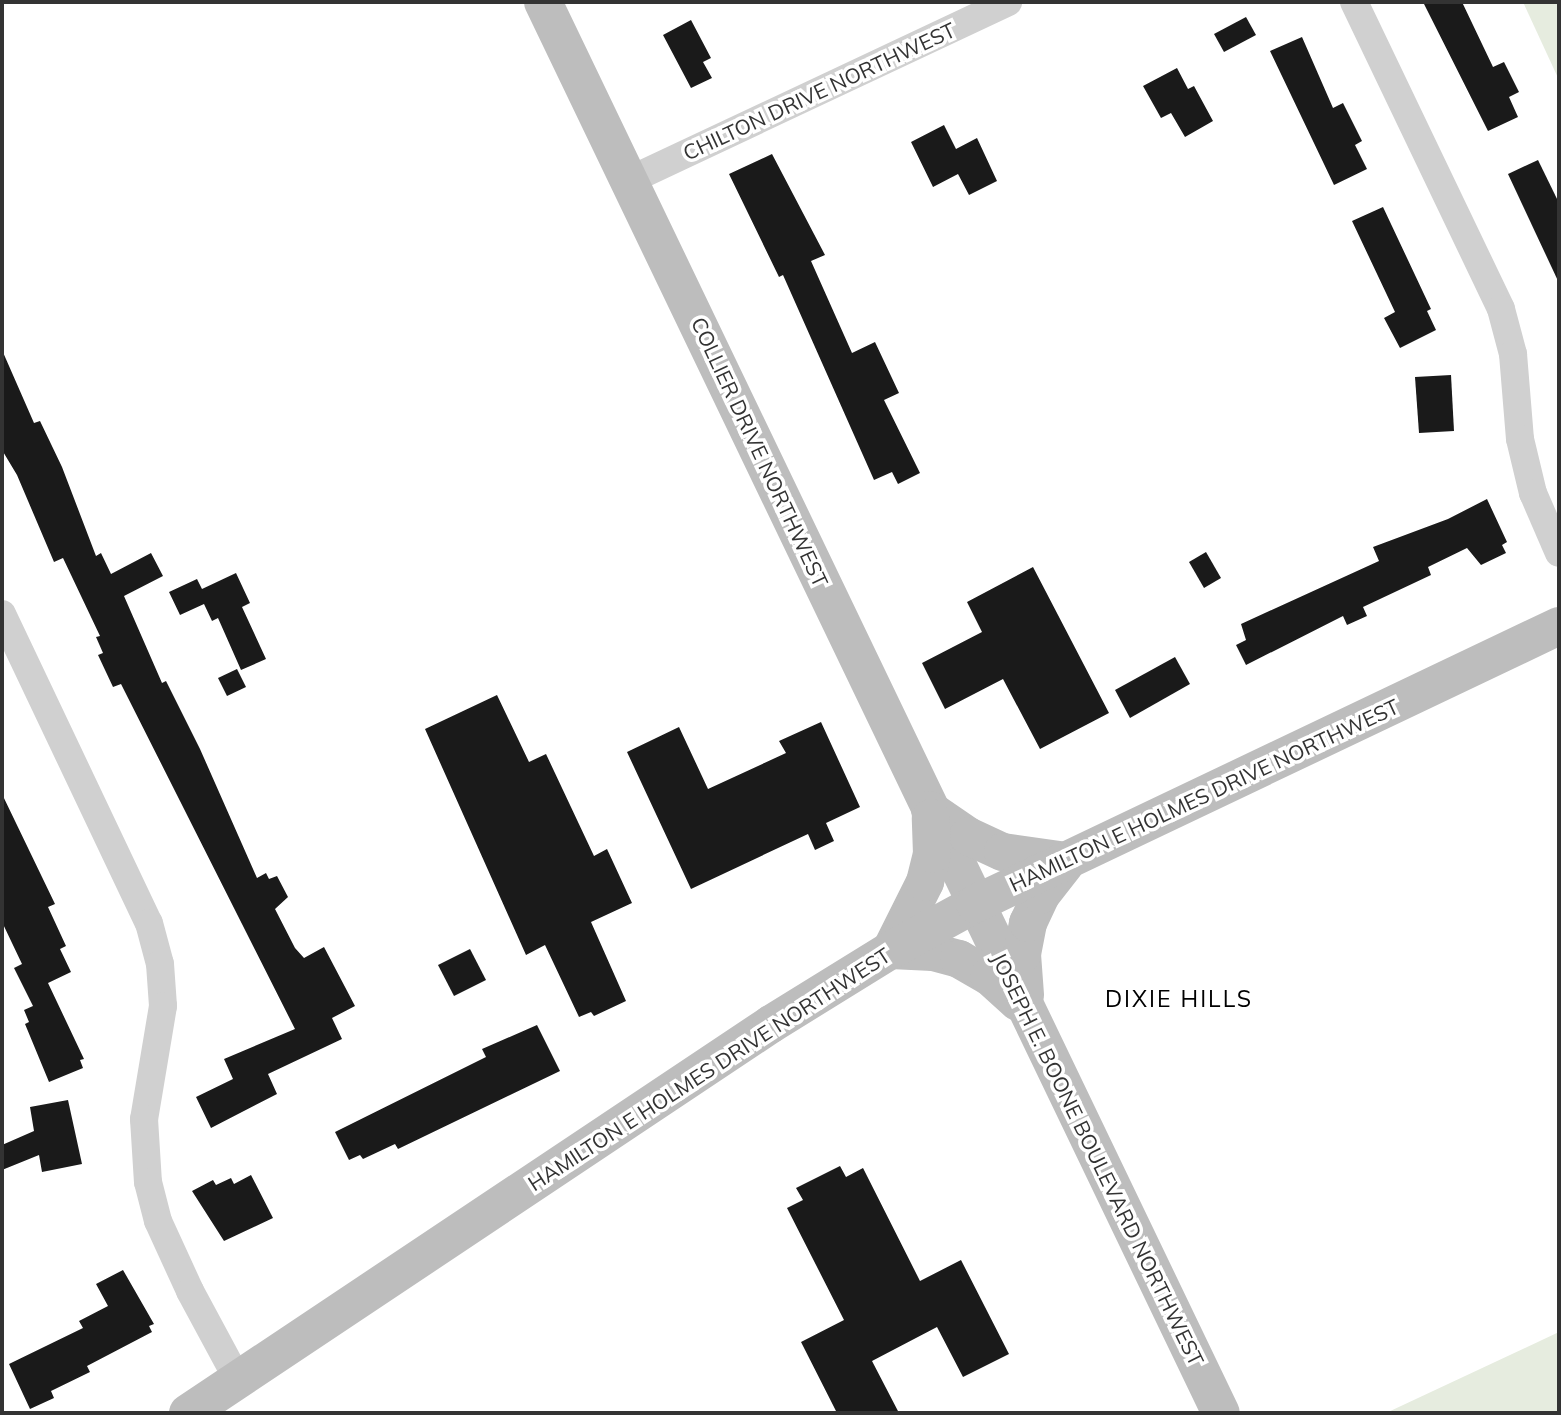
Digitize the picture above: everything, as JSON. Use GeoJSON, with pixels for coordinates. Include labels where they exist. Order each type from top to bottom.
{"type":"FeatureCollection","features":[{"type":"Feature","properties":{"kind":"main road","name":"COLLIER DRIVE NORTHWEST"},"geometry":{"type":"LineString","coordinates":[[543,2],[975,904]]}},
{"type":"Feature","properties":{"kind":"main road","name":"HAMILTON E HOLMES DRIVE NORTHWEST"},"geometry":{"type":"LineString","coordinates":[[188,1413],[771,1024],[891,950],[975,904],[1559,626]]}},
{"type":"Feature","properties":{"kind":"main road"},"geometry":{"type":"LineString","coordinates":[[930,810],[968,836],[1003,852],[1067,860],[1041,895],[1028,923],[1022,954],[1027,1011]]}},
{"type":"Feature","properties":{"kind":"main road"},"geometry":{"type":"LineString","coordinates":[[930,810],[932,854],[925,882],[891,950],[933,952],[959,959],[989,976],[1027,1011]]}},
{"type":"Feature","properties":{"kind":"main road","name":"JOSEPH E. BOONE BOULEVARD NORTHWEST"},"geometry":{"type":"LineString","coordinates":[[975,904],[1221,1413]]}},
{"type":"Feature","properties":{"kind":"street"},"geometry":{"type":"LineString","coordinates":[[1354,2],[1501,309],[1513,354],[1521,439],[1533,493],[1559,553]]}},
{"type":"Feature","properties":{"kind":"street","name":"CHILTON DRIVE NORTHWEST"},"geometry":{"type":"LineString","coordinates":[[630,180],[1001,3]]}},
{"type":"Feature","properties":{"kind":"street"},"geometry":{"type":"LineString","coordinates":[[2,614],[149,923],[160,964],[163,1006],[144,1119],[148,1182],[159,1221],[190,1292],[238,1380]]}},
{"type":"Feature","properties":{"kind":"shaded area"},"geometry":{"type":"Polygon","coordinates":[[[1523,2],[1559,2],[1559,80],[1523,2]]]}},
{"type":"Feature","properties":{"kind":"shaded area"},"geometry":{"type":"Polygon","coordinates":[[[1559,1332],[1559,1413],[1386,1413],[1559,1332]]]}},
{"type":"Feature","properties":{"kind":"building"},"geometry":{"type":"Polygon","coordinates":[[[1423,2],[1462,2],[1493,67],[1504,62],[1519,92],[1509,97],[1518,117],[1488,131],[1423,2]]]}},
{"type":"Feature","properties":{"kind":"building"},"geometry":{"type":"Polygon","coordinates":[[[1246,17],[1256,35],[1224,52],[1214,34],[1246,17]]]}},
{"type":"Feature","properties":{"kind":"building"},"geometry":{"type":"Polygon","coordinates":[[[691,20],[711,58],[703,62],[712,78],[691,88],[663,35],[691,20]]]}},
{"type":"Feature","properties":{"kind":"building"},"geometry":{"type":"Polygon","coordinates":[[[1302,37],[1333,108],[1343,103],[1362,141],[1355,145],[1367,169],[1334,185],[1270,51],[1302,37]]]}},
{"type":"Feature","properties":{"kind":"building"},"geometry":{"type":"Polygon","coordinates":[[[1177,68],[1188,89],[1194,86],[1213,121],[1185,137],[1171,113],[1161,118],[1143,86],[1177,68]]]}},
{"type":"Feature","properties":{"kind":"building"},"geometry":{"type":"Polygon","coordinates":[[[944,125],[956,149],[977,138],[997,181],[969,195],[958,174],[933,187],[911,142],[944,125]]]}},
{"type":"Feature","properties":{"kind":"building"},"geometry":{"type":"Polygon","coordinates":[[[772,154],[825,255],[811,261],[852,353],[875,342],[899,393],[884,400],[920,473],[898,484],[892,472],[874,480],[783,275],[779,277],[729,174],[772,154]]]}},
{"type":"Feature","properties":{"kind":"building"},"geometry":{"type":"Polygon","coordinates":[[[1538,160],[1559,203],[1559,283],[1508,174],[1538,160]]]}},
{"type":"Feature","properties":{"kind":"building"},"geometry":{"type":"Polygon","coordinates":[[[1383,207],[1431,309],[1427,311],[1436,330],[1400,348],[1384,318],[1395,312],[1352,221],[1383,207]]]}},
{"type":"Feature","properties":{"kind":"building"},"geometry":{"type":"Polygon","coordinates":[[[2,350],[34,423],[40,421],[62,467],[96,556],[101,553],[111,574],[151,553],[163,576],[124,596],[162,683],[166,681],[200,749],[257,878],[266,873],[269,879],[277,876],[288,897],[275,909],[295,948],[304,958],[324,947],[355,1006],[332,1018],[342,1039],[268,1074],[277,1094],[211,1128],[196,1097],[233,1079],[224,1059],[295,1029],[121,684],[113,687],[98,655],[103,653],[96,637],[100,636],[63,558],[54,562],[17,475],[2,450],[2,350]]]}},
{"type":"Feature","properties":{"kind":"building"},"geometry":{"type":"Polygon","coordinates":[[[1451,375],[1454,431],[1419,433],[1415,377],[1451,375]]]}},
{"type":"Feature","properties":{"kind":"building"},"geometry":{"type":"Polygon","coordinates":[[[1487,499],[1507,542],[1502,545],[1506,553],[1481,565],[1467,548],[1428,567],[1431,575],[1363,607],[1367,616],[1347,625],[1343,616],[1246,665],[1236,645],[1246,640],[1241,624],[1379,561],[1373,547],[1448,519],[1487,499]]]}},
{"type":"Feature","properties":{"kind":"building"},"geometry":{"type":"Polygon","coordinates":[[[1206,552],[1221,578],[1204,588],[1189,562],[1206,552]]]}},
{"type":"Feature","properties":{"kind":"building"},"geometry":{"type":"Polygon","coordinates":[[[1033,567],[1109,713],[1040,749],[1003,679],[945,709],[922,663],[982,632],[967,602],[1033,567]]]}},
{"type":"Feature","properties":{"kind":"building"},"geometry":{"type":"Polygon","coordinates":[[[236,573],[250,603],[242,607],[266,659],[241,670],[218,618],[212,621],[204,604],[180,615],[169,592],[197,579],[202,589],[236,573]]]}},
{"type":"Feature","properties":{"kind":"building"},"geometry":{"type":"Polygon","coordinates":[[[1175,657],[1190,684],[1130,718],[1115,690],[1175,657]]]}},
{"type":"Feature","properties":{"kind":"building"},"geometry":{"type":"Polygon","coordinates":[[[237,669],[246,687],[227,696],[218,678],[237,669]]]}},
{"type":"Feature","properties":{"kind":"building"},"geometry":{"type":"Polygon","coordinates":[[[497,695],[529,762],[546,754],[594,856],[607,849],[632,903],[591,922],[626,1001],[594,1016],[591,1012],[579,1017],[545,945],[526,955],[425,729],[497,695]]]}},
{"type":"Feature","properties":{"kind":"building"},"geometry":{"type":"Polygon","coordinates":[[[821,722],[860,807],[826,823],[834,841],[815,850],[808,834],[691,889],[627,752],[679,727],[708,789],[786,753],[779,741],[821,722]]]}},
{"type":"Feature","properties":{"kind":"building"},"geometry":{"type":"Polygon","coordinates":[[[2,794],[55,904],[48,907],[66,946],[60,949],[71,972],[48,983],[84,1059],[80,1060],[83,1068],[49,1082],[25,1024],[29,1022],[24,1010],[33,1006],[14,968],[22,964],[2,922],[2,794]]]}},
{"type":"Feature","properties":{"kind":"building"},"geometry":{"type":"Polygon","coordinates":[[[470,949],[486,980],[454,996],[438,965],[470,949]]]}},
{"type":"Feature","properties":{"kind":"building"},"geometry":{"type":"Polygon","coordinates":[[[537,1025],[560,1071],[398,1149],[395,1144],[363,1159],[360,1155],[349,1160],[335,1132],[486,1057],[482,1049],[537,1025]]]}},
{"type":"Feature","properties":{"kind":"building"},"geometry":{"type":"Polygon","coordinates":[[[68,1100],[82,1164],[42,1172],[39,1155],[2,1170],[2,1145],[34,1131],[30,1107],[68,1100]]]}},
{"type":"Feature","properties":{"kind":"building"},"geometry":{"type":"Polygon","coordinates":[[[840,1166],[846,1177],[863,1168],[920,1281],[961,1260],[1009,1354],[963,1377],[937,1327],[872,1361],[899,1413],[837,1413],[801,1342],[844,1320],[787,1208],[803,1200],[796,1188],[840,1166]]]}},
{"type":"Feature","properties":{"kind":"building"},"geometry":{"type":"Polygon","coordinates":[[[251,1175],[273,1218],[224,1241],[192,1191],[213,1180],[216,1185],[231,1178],[234,1184],[251,1175]]]}},
{"type":"Feature","properties":{"kind":"building"},"geometry":{"type":"Polygon","coordinates":[[[123,1270],[154,1324],[149,1326],[152,1332],[87,1366],[90,1372],[51,1391],[54,1398],[30,1409],[9,1364],[83,1328],[79,1321],[108,1306],[96,1284],[123,1270]]]}},
{"type":"Feature","properties":{"kind":"district","name":"DIXIE HILLS"},"geometry":{"type":"Point","coordinates":[1179,999]}}]}
